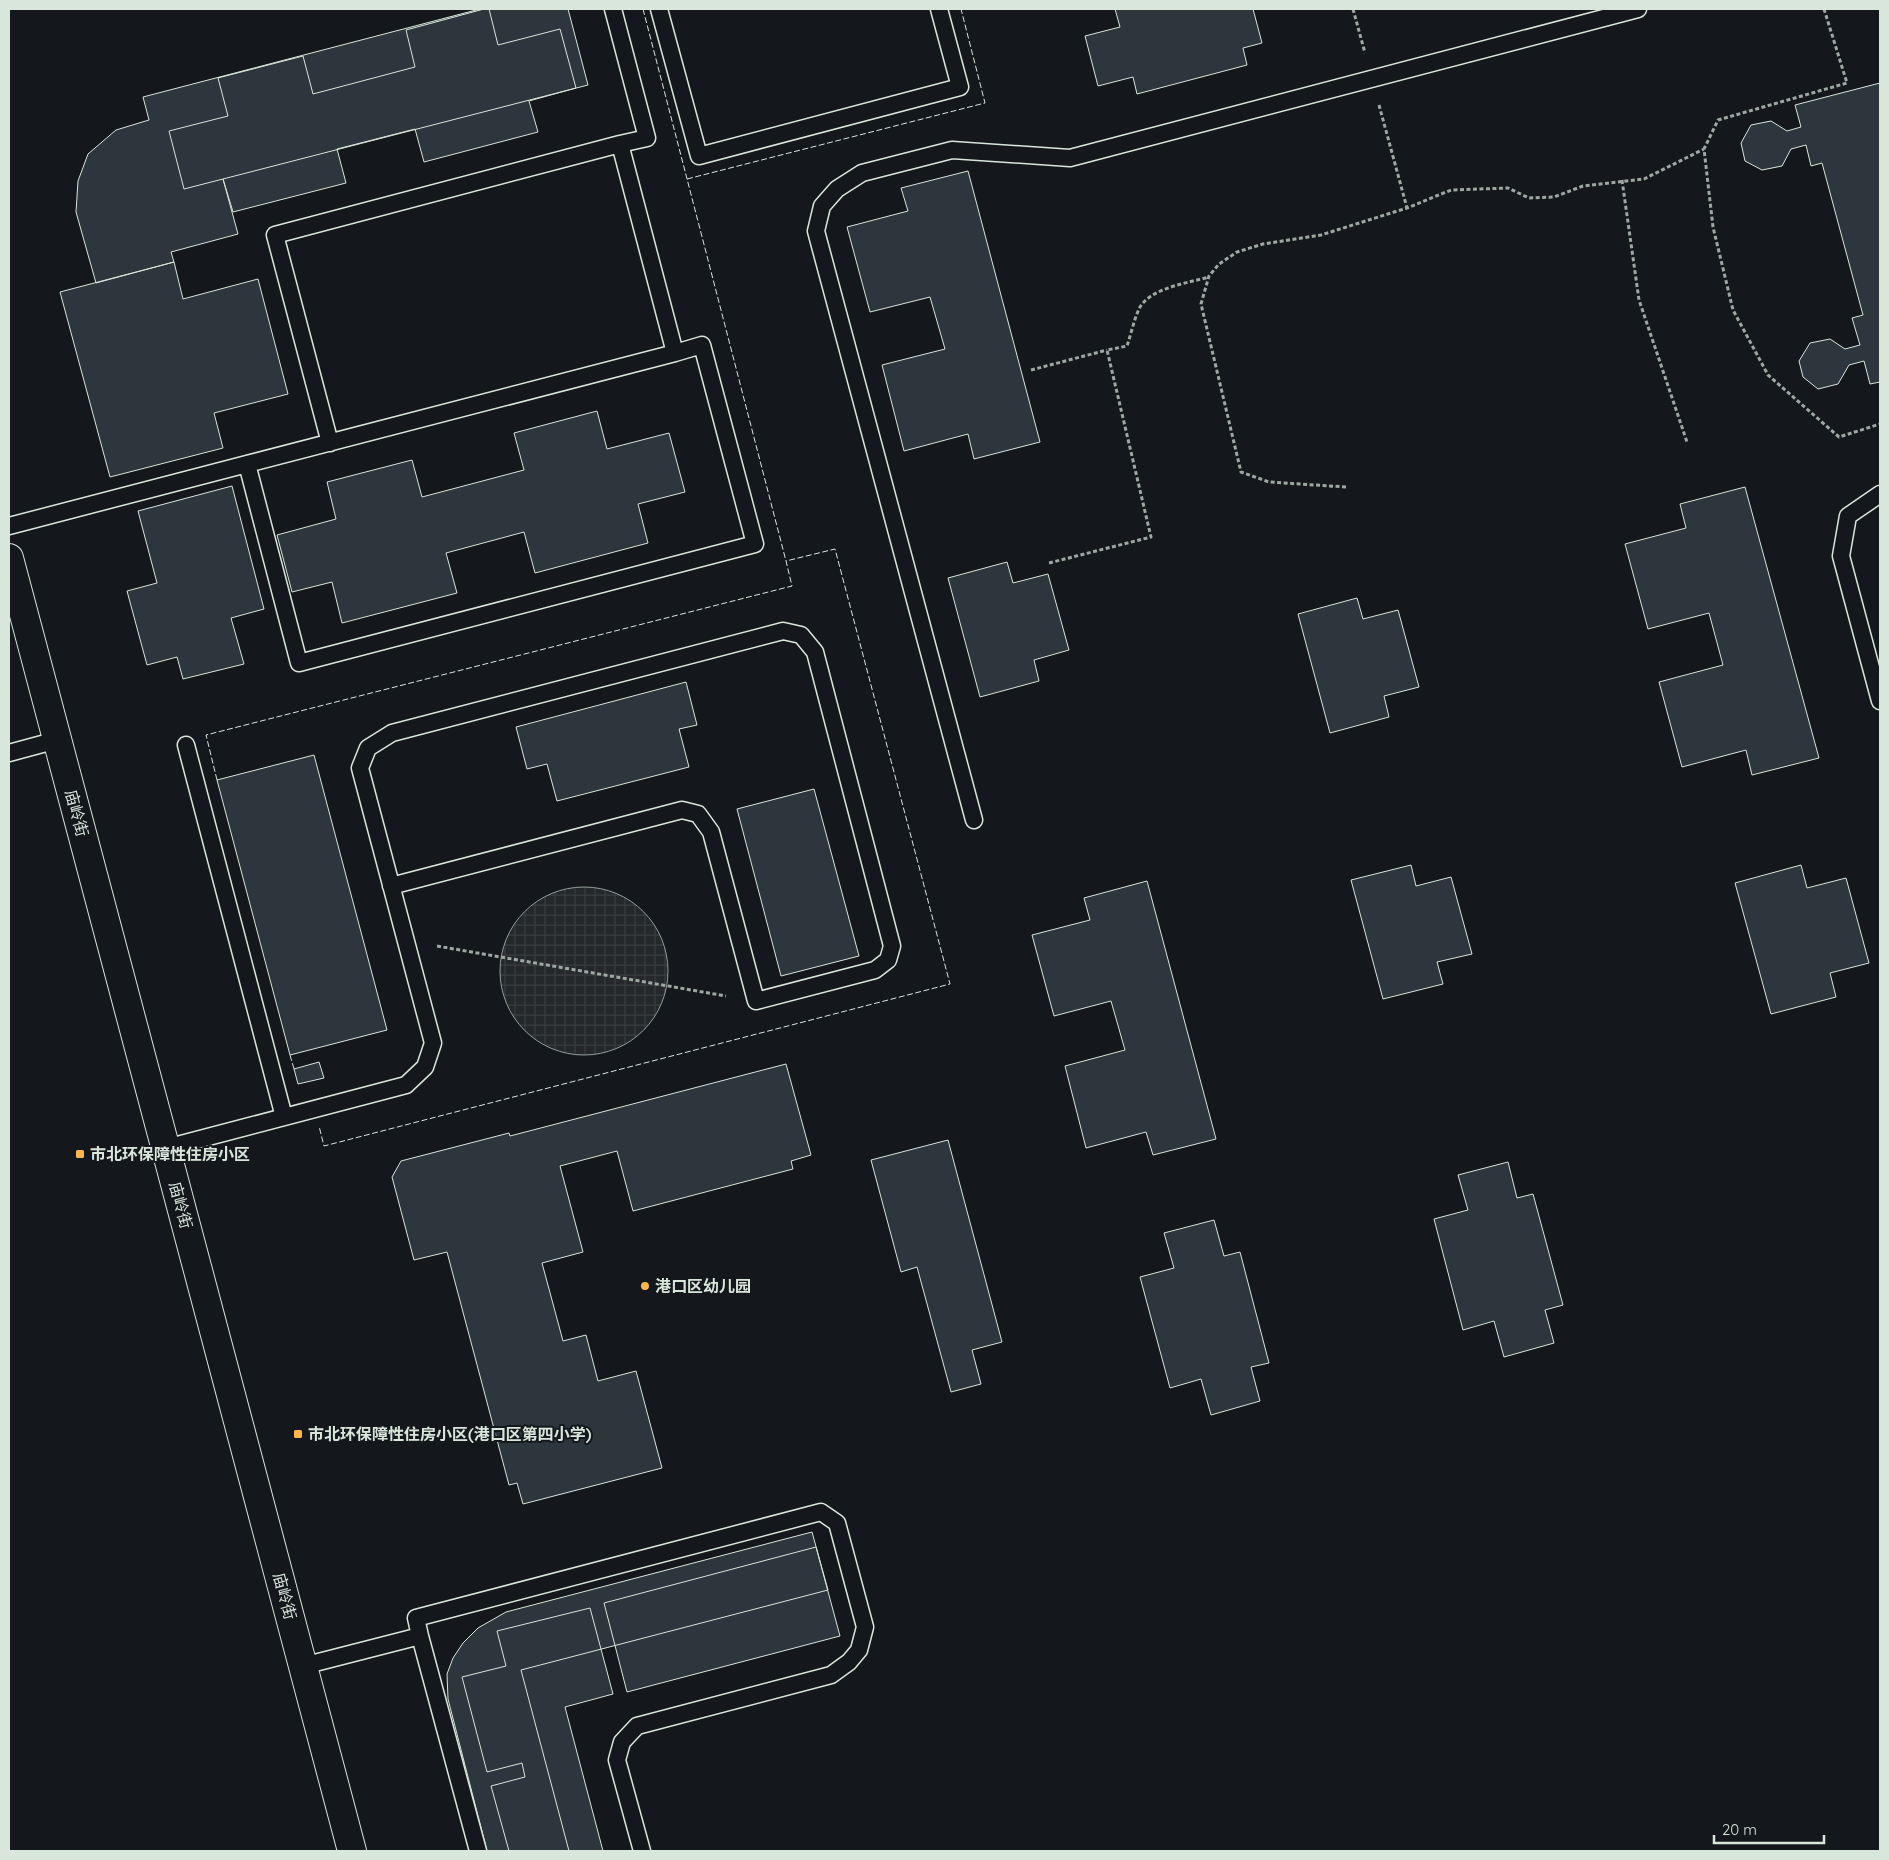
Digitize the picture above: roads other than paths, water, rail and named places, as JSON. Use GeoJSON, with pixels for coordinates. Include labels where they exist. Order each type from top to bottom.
{"type":"FeatureCollection","features":[{"type":"Feature","properties":{"kind":"street","name":"庙岭街"},"geometry":{"type":"LineString","coordinates":[[9,558],[352,1851]]}},
{"type":"Feature","properties":{"kind":"lane"},"geometry":{"type":"LineString","coordinates":[[330,442],[275,235],[647,138],[613,9]]}},
{"type":"Feature","properties":{"kind":"lane"},"geometry":{"type":"LineString","coordinates":[[659,9],[699,156],[960,87],[939,9]]}},
{"type":"Feature","properties":{"kind":"lane"},"geometry":{"type":"LineString","coordinates":[[974,820],[816,231],[822,206],[837,189],[862,173],[952,150],[1070,158],[1638,9]]}},
{"type":"Feature","properties":{"kind":"lane"},"geometry":{"type":"LineString","coordinates":[[620,144],[675,352]]}},
{"type":"Feature","properties":{"kind":"lane"},"geometry":{"type":"LineString","coordinates":[[9,526],[702,345],[756,544],[299,663],[247,464]]}},
{"type":"Feature","properties":{"kind":"lane"},"geometry":{"type":"LineString","coordinates":[[1880,494],[1848,516],[1841,556],[1880,701]]}},
{"type":"Feature","properties":{"kind":"lane"},"geometry":{"type":"LineString","coordinates":[[166,1148],[406,1085],[425,1067],[433,1043],[391,886],[360,768],[368,748],[392,733],[783,631],[801,635],[815,652],[892,946],[888,960],[875,970],[756,1001],[711,832],[698,814],[682,810],[391,886]]}},
{"type":"Feature","properties":{"kind":"lane"},"geometry":{"type":"LineString","coordinates":[[9,753],[57,740]]}},
{"type":"Feature","properties":{"kind":"lane"},"geometry":{"type":"LineString","coordinates":[[186,745],[284,1117]]}},
{"type":"Feature","properties":{"kind":"lane"},"geometry":{"type":"LineString","coordinates":[[478,1851],[416,1618],[821,1512],[837,1523],[865,1627],[859,1650],[849,1662],[831,1675],[637,1726],[622,1742],[617,1760],[642,1851]]}},
{"type":"Feature","properties":{"kind":"lane"},"geometry":{"type":"LineString","coordinates":[[304,1666],[420,1636]]}},
{"type":"Feature","properties":{"kind":"place","name":"巿北环保障性住房小区"},"geometry":{"type":"Point","coordinates":[80,1154]}},
{"type":"Feature","properties":{"kind":"place","name":"港口区幼儿园"},"geometry":{"type":"Point","coordinates":[645,1286]}},
{"type":"Feature","properties":{"kind":"place","name":"巿北环保障性住房小区(港口区第四小学)"},"geometry":{"type":"Point","coordinates":[298,1434]}}]}
